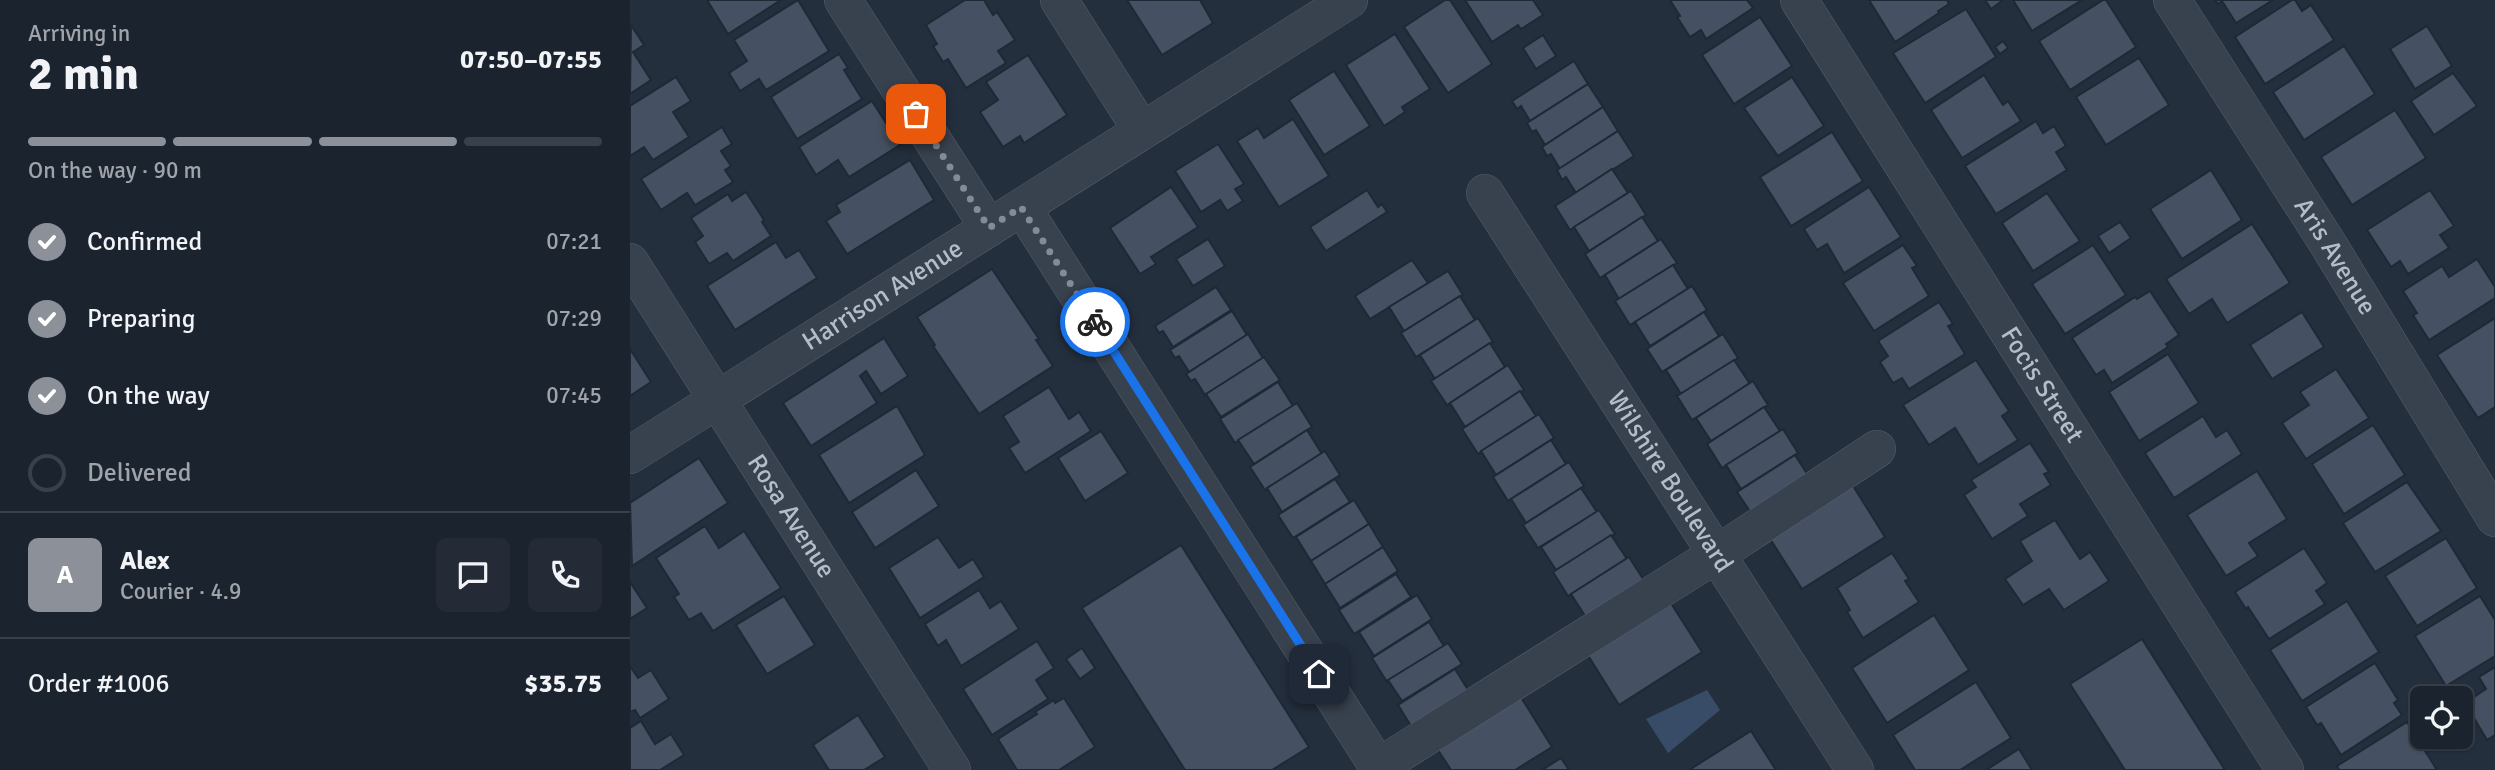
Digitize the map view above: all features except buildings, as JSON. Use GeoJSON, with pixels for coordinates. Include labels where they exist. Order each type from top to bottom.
{"type":"FeatureCollection","features":[{"type":"Feature","properties":{"kind":"street"},"geometry":{"type":"LineString","coordinates":[[843,0],[989,228]]}},
{"type":"Feature","properties":{"kind":"street"},"geometry":{"type":"LineString","coordinates":[[1059,0],[1142,131]]}},
{"type":"Feature","properties":{"kind":"street","name":"Harrison Avenue"},"geometry":{"type":"LineString","coordinates":[[630,455],[1349,0]]}},
{"type":"Feature","properties":{"kind":"street","name":"Focis Street"},"geometry":{"type":"LineString","coordinates":[[1799,0],[2285,770]]}},
{"type":"Feature","properties":{"kind":"street","name":"Aris Avenue"},"geometry":{"type":"LineString","coordinates":[[2172,0],[2328,244],[2495,518]]}},
{"type":"Feature","properties":{"kind":"street","name":"Wilshire Boulevard"},"geometry":{"type":"LineString","coordinates":[[1485,193],[1856,770]]}},
{"type":"Feature","properties":{"kind":"street"},"geometry":{"type":"LineString","coordinates":[[1021,207],[1379,768],[1717,555],[1877,449]]}},
{"type":"Feature","properties":{"kind":"street","name":"Rosa Avenue"},"geometry":{"type":"LineString","coordinates":[[630,262],[952,770]]}},
{"type":"Feature","properties":{"kind":"water"},"geometry":{"type":"Polygon","coordinates":[[[1707,690],[1720,710],[1668,753],[1646,719],[1707,690]]]}},
{"type":"Feature","properties":{"kind":"way so far"},"geometry":{"type":"LineString","coordinates":[[916,114],[989,228],[1021,207],[1095,322]]}},
{"type":"Feature","properties":{"kind":"route"},"geometry":{"type":"LineString","coordinates":[[1095,322],[1319,674]]}}]}
